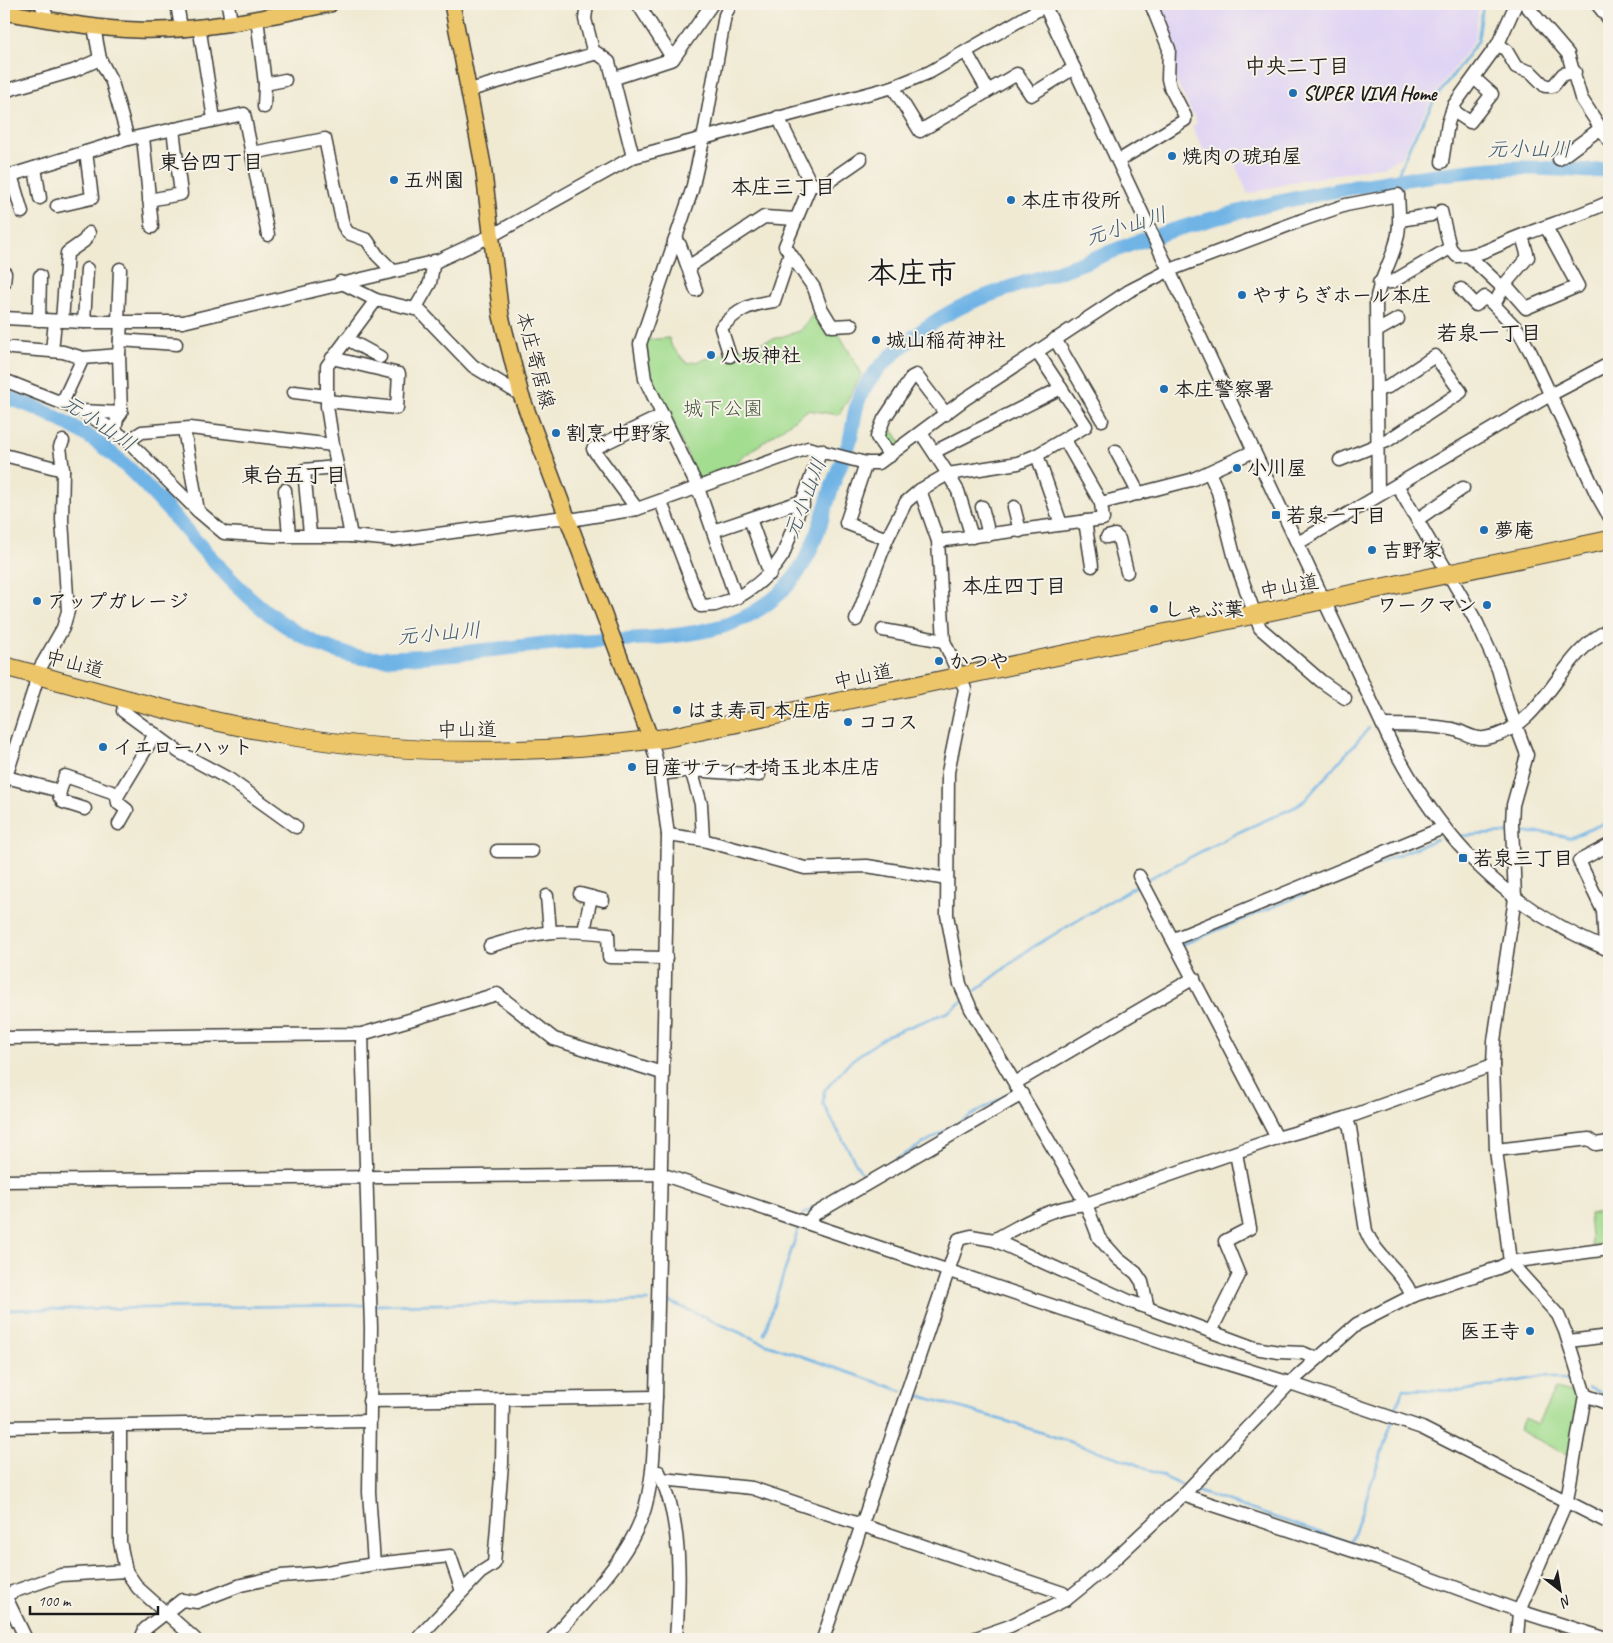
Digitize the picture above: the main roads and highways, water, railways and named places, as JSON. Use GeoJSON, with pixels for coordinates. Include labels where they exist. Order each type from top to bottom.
{"type":"FeatureCollection","features":[{"type":"Feature","properties":{"kind":"highway","name":"中山道"},"geometry":{"type":"LineString","coordinates":[[4,666],[253,729],[298,737],[381,747],[481,752],[566,748],[652,740],[960,678],[1609,540]]}},
{"type":"Feature","properties":{"kind":"main road"},"geometry":{"type":"LineString","coordinates":[[4,12],[94,27],[136,30],[181,28],[231,22],[330,4]]}},
{"type":"Feature","properties":{"kind":"main road","name":"本庄寄居線"},"geometry":{"type":"LineString","coordinates":[[452,4],[470,90],[493,235],[501,316],[522,395],[606,624],[652,740]]}},
{"type":"Feature","properties":{"kind":"waterway"},"geometry":{"type":"LineString","coordinates":[[1395,181],[1411,143],[1434,101],[1478,41],[1483,4]]}},
{"type":"Feature","properties":{"kind":"waterway","name":"元小山川"},"geometry":{"type":"LineString","coordinates":[[4,396],[37,408],[69,424],[113,454],[152,492],[252,600],[280,622],[311,641],[346,654],[371,658],[412,657],[574,641],[638,639],[681,635],[733,623],[761,608],[779,594],[793,579],[807,557],[817,533],[850,440],[855,410],[866,384],[900,348],[927,327],[958,308],[1137,242],[1220,217],[1306,196],[1394,181],[1480,170],[1522,168],[1593,171],[1609,168]]}},
{"type":"Feature","properties":{"kind":"waterway"},"geometry":{"type":"LineString","coordinates":[[1146,880],[1239,832],[1293,808],[1305,800],[1369,728]]}},
{"type":"Feature","properties":{"kind":"waterway"},"geometry":{"type":"LineString","coordinates":[[1516,833],[1549,833],[1570,838],[1609,821]]}},
{"type":"Feature","properties":{"kind":"waterway"},"geometry":{"type":"LineString","coordinates":[[1458,836],[1508,833]]}},
{"type":"Feature","properties":{"kind":"waterway"},"geometry":{"type":"LineString","coordinates":[[1181,945],[1437,839]]}},
{"type":"Feature","properties":{"kind":"waterway"},"geometry":{"type":"LineString","coordinates":[[969,996],[1028,950],[1139,884]]}},
{"type":"Feature","properties":{"kind":"waterway"},"geometry":{"type":"LineString","coordinates":[[864,1178],[823,1104],[824,1091],[852,1060],[888,1035],[948,1012],[963,1001]]}},
{"type":"Feature","properties":{"kind":"waterway"},"geometry":{"type":"LineString","coordinates":[[588,1056],[653,1079]]}},
{"type":"Feature","properties":{"kind":"waterway"},"geometry":{"type":"LineString","coordinates":[[803,1214],[1013,1091]]}},
{"type":"Feature","properties":{"kind":"waterway"},"geometry":{"type":"LineString","coordinates":[[764,1334],[799,1227]]}},
{"type":"Feature","properties":{"kind":"waterway"},"geometry":{"type":"LineString","coordinates":[[666,1300],[761,1342],[902,1391]]}},
{"type":"Feature","properties":{"kind":"waterway"},"geometry":{"type":"LineString","coordinates":[[376,1305],[648,1301]]}},
{"type":"Feature","properties":{"kind":"waterway"},"geometry":{"type":"LineString","coordinates":[[4,1310],[364,1305]]}},
{"type":"Feature","properties":{"kind":"waterway"},"geometry":{"type":"LineString","coordinates":[[1394,1414],[1403,1389],[1462,1391],[1546,1376],[1576,1383]]}},
{"type":"Feature","properties":{"kind":"waterway"},"geometry":{"type":"LineString","coordinates":[[1588,1388],[1609,1396]]}},
{"type":"Feature","properties":{"kind":"waterway"},"geometry":{"type":"LineString","coordinates":[[910,1393],[1006,1421],[1131,1462],[1186,1487]]}},
{"type":"Feature","properties":{"kind":"waterway"},"geometry":{"type":"LineString","coordinates":[[1193,1490],[1351,1543],[1392,1422]]}},
{"type":"Feature","properties":{"kind":"place","name":"SUPER VIVA Home"},"geometry":{"type":"Point","coordinates":[1293,93]}},
{"type":"Feature","properties":{"kind":"place","name":"焼肉の琥珀屋"},"geometry":{"type":"Point","coordinates":[1172,156]}},
{"type":"Feature","properties":{"kind":"place","name":"五州園"},"geometry":{"type":"Point","coordinates":[394,180]}},
{"type":"Feature","properties":{"kind":"place","name":"本庄市役所"},"geometry":{"type":"Point","coordinates":[1011,200]}},
{"type":"Feature","properties":{"kind":"place","name":"やすらぎホール本庄"},"geometry":{"type":"Point","coordinates":[1242,295]}},
{"type":"Feature","properties":{"kind":"place","name":"城山稲荷神社"},"geometry":{"type":"Point","coordinates":[876,340]}},
{"type":"Feature","properties":{"kind":"place","name":"八坂神社"},"geometry":{"type":"Point","coordinates":[711,355]}},
{"type":"Feature","properties":{"kind":"place","name":"本庄警察署"},"geometry":{"type":"Point","coordinates":[1164,389]}},
{"type":"Feature","properties":{"kind":"place","name":"割烹 中野家"},"geometry":{"type":"Point","coordinates":[556,433]}},
{"type":"Feature","properties":{"kind":"place","name":"小川屋"},"geometry":{"type":"Point","coordinates":[1237,468]}},
{"type":"Feature","properties":{"kind":"place","name":"若泉一丁目"},"geometry":{"type":"Point","coordinates":[1276,515]}},
{"type":"Feature","properties":{"kind":"place","name":"夢庵"},"geometry":{"type":"Point","coordinates":[1484,530]}},
{"type":"Feature","properties":{"kind":"place","name":"吉野家"},"geometry":{"type":"Point","coordinates":[1372,550]}},
{"type":"Feature","properties":{"kind":"place","name":"アップガレージ"},"geometry":{"type":"Point","coordinates":[37,601]}},
{"type":"Feature","properties":{"kind":"place","name":"ワークマン"},"geometry":{"type":"Point","coordinates":[1487,605]}},
{"type":"Feature","properties":{"kind":"place","name":"しゃぶ葉"},"geometry":{"type":"Point","coordinates":[1154,609]}},
{"type":"Feature","properties":{"kind":"place","name":"かつや"},"geometry":{"type":"Point","coordinates":[939,661]}},
{"type":"Feature","properties":{"kind":"place","name":"はま寿司 本庄店"},"geometry":{"type":"Point","coordinates":[677,710]}},
{"type":"Feature","properties":{"kind":"place","name":"ココス"},"geometry":{"type":"Point","coordinates":[848,722]}},
{"type":"Feature","properties":{"kind":"place","name":"イエローハット"},"geometry":{"type":"Point","coordinates":[103,747]}},
{"type":"Feature","properties":{"kind":"place","name":"日産サティオ埼玉北本庄店"},"geometry":{"type":"Point","coordinates":[632,767]}},
{"type":"Feature","properties":{"kind":"place","name":"若泉三丁目"},"geometry":{"type":"Point","coordinates":[1463,858]}},
{"type":"Feature","properties":{"kind":"place","name":"医王寺"},"geometry":{"type":"Point","coordinates":[1530,1331]}},
{"type":"Feature","properties":{"kind":"district","name":"中央二丁目"},"geometry":{"type":"Point","coordinates":[1297,66]}},
{"type":"Feature","properties":{"kind":"district","name":"東台四丁目"},"geometry":{"type":"Point","coordinates":[211,162]}},
{"type":"Feature","properties":{"kind":"district","name":"本庄三丁目"},"geometry":{"type":"Point","coordinates":[783,187]}},
{"type":"Feature","properties":{"kind":"district","name":"本庄市"},"geometry":{"type":"Point","coordinates":[912,273]}},
{"type":"Feature","properties":{"kind":"district","name":"若泉一丁目"},"geometry":{"type":"Point","coordinates":[1489,333]}},
{"type":"Feature","properties":{"kind":"district","name":"東台五丁目"},"geometry":{"type":"Point","coordinates":[294,475]}},
{"type":"Feature","properties":{"kind":"district","name":"本庄四丁目"},"geometry":{"type":"Point","coordinates":[1014,586]}},
{"type":"Feature","properties":{"kind":"park label","name":"城下公園"},"geometry":{"type":"Point","coordinates":[723,408]}}]}
